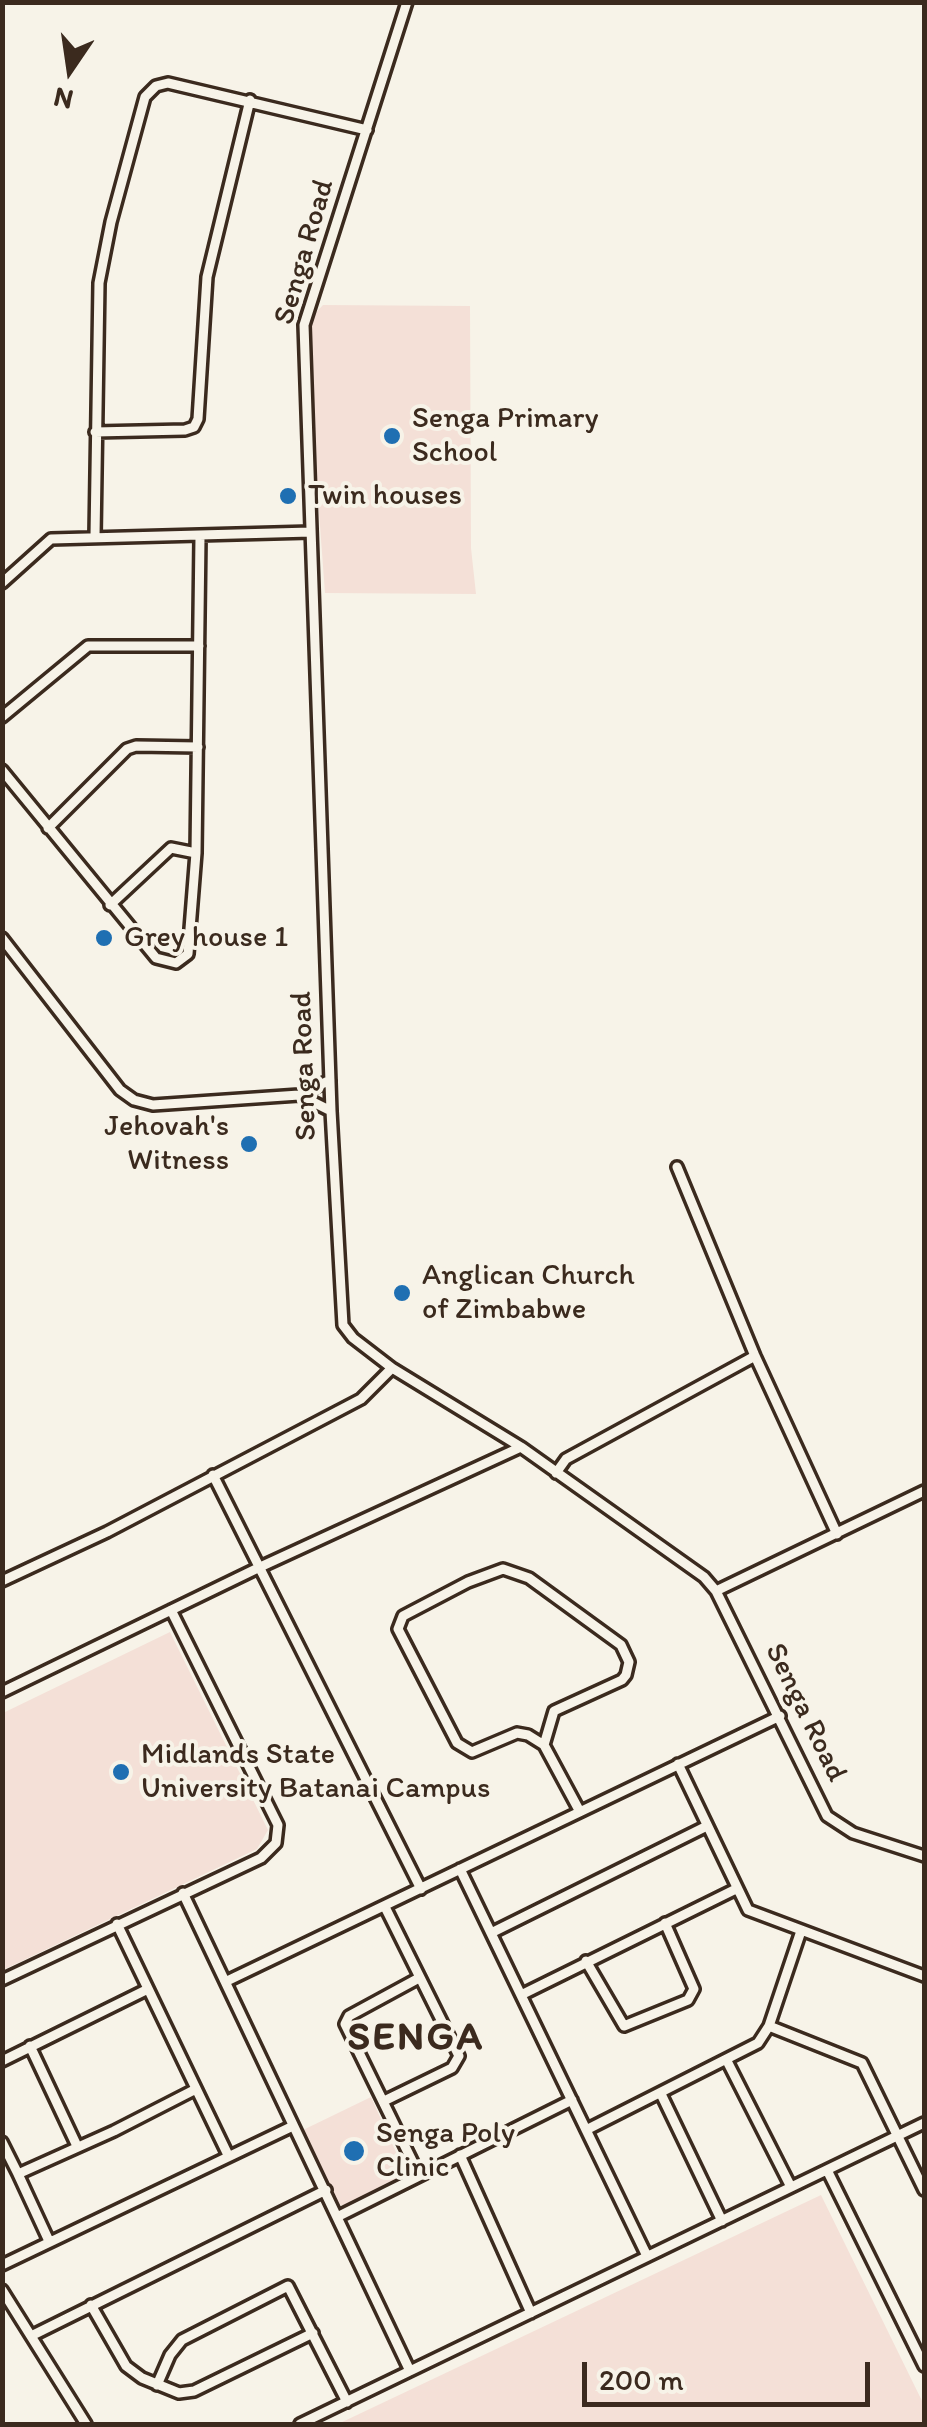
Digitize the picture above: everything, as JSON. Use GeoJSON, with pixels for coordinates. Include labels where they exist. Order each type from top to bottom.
{"type":"FeatureCollection","features":[{"type":"Feature","properties":{"kind":"street","name":"Senga Road"},"geometry":{"type":"LineString","coordinates":[[407,2],[304,325],[330,1080],[343,1325],[392,1368],[521,1447],[682,1559],[716,1591],[833,1823],[924,1856]]}},
{"type":"Feature","properties":{"kind":"street"},"geometry":{"type":"LineString","coordinates":[[94,536],[99,283],[145,96],[156,86],[168,83],[367,130]]}},
{"type":"Feature","properties":{"kind":"street"},"geometry":{"type":"LineString","coordinates":[[95,432],[186,430],[194,427],[198,419],[206,277],[250,100]]}},
{"type":"Feature","properties":{"kind":"street"},"geometry":{"type":"LineString","coordinates":[[2,583],[51,539],[311,532]]}},
{"type":"Feature","properties":{"kind":"street"},"geometry":{"type":"LineString","coordinates":[[2,770],[156,958],[176,962],[188,954],[196,852],[200,537]]}},
{"type":"Feature","properties":{"kind":"street"},"geometry":{"type":"LineString","coordinates":[[2,717],[88,646],[199,646]]}},
{"type":"Feature","properties":{"kind":"street"},"geometry":{"type":"LineString","coordinates":[[48,828],[127,749],[198,747]]}},
{"type":"Feature","properties":{"kind":"street"},"geometry":{"type":"LineString","coordinates":[[110,905],[171,848],[196,852]]}},
{"type":"Feature","properties":{"kind":"street"},"geometry":{"type":"LineString","coordinates":[[2,938],[120,1090],[134,1100],[153,1104],[299,1095],[330,1080]]}},
{"type":"Feature","properties":{"kind":"street"},"geometry":{"type":"LineString","coordinates":[[299,1095],[332,1110]]}},
{"type":"Feature","properties":{"kind":"street"},"geometry":{"type":"LineString","coordinates":[[676,1167],[837,1534]]}},
{"type":"Feature","properties":{"kind":"street"},"geometry":{"type":"LineString","coordinates":[[556,1473],[566,1458],[756,1356]]}},
{"type":"Feature","properties":{"kind":"street"},"geometry":{"type":"LineString","coordinates":[[2,1581],[106,1532],[361,1399],[392,1368]]}},
{"type":"Feature","properties":{"kind":"street"},"geometry":{"type":"LineString","coordinates":[[2,1692],[521,1447]]}},
{"type":"Feature","properties":{"kind":"street"},"geometry":{"type":"LineString","coordinates":[[212,1475],[421,1889]]}},
{"type":"Feature","properties":{"kind":"street"},"geometry":{"type":"LineString","coordinates":[[716,1591],[924,1491]]}},
{"type":"Feature","properties":{"kind":"street"},"geometry":{"type":"LineString","coordinates":[[544,1745],[554,1711],[626,1676],[629,1662],[621,1645],[530,1578],[503,1569],[468,1582],[403,1616],[398,1624],[400,1635],[462,1749],[476,1750],[517,1732],[544,1745],[580,1810]]}},
{"type":"Feature","properties":{"kind":"street"},"geometry":{"type":"LineString","coordinates":[[2,1980],[260,1858],[270,1852],[279,1834],[278,1825],[171,1610]]}},
{"type":"Feature","properties":{"kind":"street"},"geometry":{"type":"LineString","coordinates":[[227,1981],[780,1716]]}},
{"type":"Feature","properties":{"kind":"street"},"geometry":{"type":"LineString","coordinates":[[678,1764],[736,1889],[752,1912],[924,1976]]}},
{"type":"Feature","properties":{"kind":"street"},"geometry":{"type":"LineString","coordinates":[[491,1933],[707,1826]]}},
{"type":"Feature","properties":{"kind":"street"},"geometry":{"type":"LineString","coordinates":[[460,1868],[647,2256]]}},
{"type":"Feature","properties":{"kind":"street"},"geometry":{"type":"LineString","coordinates":[[521,1995],[736,1889]]}},
{"type":"Feature","properties":{"kind":"street"},"geometry":{"type":"LineString","coordinates":[[183,1893],[410,2371]]}},
{"type":"Feature","properties":{"kind":"street"},"geometry":{"type":"LineString","coordinates":[[384,1907],[458,2051],[452,2068],[384,2101]]}},
{"type":"Feature","properties":{"kind":"street"},"geometry":{"type":"LineString","coordinates":[[586,1961],[624,2026],[688,2000],[694,1989],[665,1923]]}},
{"type":"Feature","properties":{"kind":"street"},"geometry":{"type":"LineString","coordinates":[[117,1924],[228,2155]]}},
{"type":"Feature","properties":{"kind":"street"},"geometry":{"type":"LineString","coordinates":[[586,2130],[758,2044],[769,2026],[801,1931]]}},
{"type":"Feature","properties":{"kind":"street"},"geometry":{"type":"LineString","coordinates":[[419,1978],[349,2016],[345,2024],[419,2175]]}},
{"type":"Feature","properties":{"kind":"street"},"geometry":{"type":"LineString","coordinates":[[2,2061],[148,1989]]}},
{"type":"Feature","properties":{"kind":"street"},"geometry":{"type":"LineString","coordinates":[[769,2026],[862,2063],[924,2190]]}},
{"type":"Feature","properties":{"kind":"street"},"geometry":{"type":"LineString","coordinates":[[30,2046],[77,2146]]}},
{"type":"Feature","properties":{"kind":"street"},"geometry":{"type":"LineString","coordinates":[[727,2061],[791,2187]]}},
{"type":"Feature","properties":{"kind":"street"},"geometry":{"type":"LineString","coordinates":[[18,2174],[196,2089]]}},
{"type":"Feature","properties":{"kind":"street"},"geometry":{"type":"LineString","coordinates":[[660,2094],[722,2221]]}},
{"type":"Feature","properties":{"kind":"street"},"geometry":{"type":"LineString","coordinates":[[339,2216],[572,2100]]}},
{"type":"Feature","properties":{"kind":"street"},"geometry":{"type":"LineString","coordinates":[[300,2424],[924,2123]]}},
{"type":"Feature","properties":{"kind":"street"},"geometry":{"type":"LineString","coordinates":[[2,2265],[293,2126]]}},
{"type":"Feature","properties":{"kind":"street"},"geometry":{"type":"LineString","coordinates":[[2,2142],[49,2241]]}},
{"type":"Feature","properties":{"kind":"street"},"geometry":{"type":"LineString","coordinates":[[460,2155],[531,2313]]}},
{"type":"Feature","properties":{"kind":"street"},"geometry":{"type":"LineString","coordinates":[[827,2170],[924,2366]]}},
{"type":"Feature","properties":{"kind":"street"},"geometry":{"type":"LineString","coordinates":[[31,2336],[326,2190]]}},
{"type":"Feature","properties":{"kind":"street"},"geometry":{"type":"LineString","coordinates":[[157,2385],[170,2355],[182,2340],[284,2286],[292,2290],[347,2402]]}},
{"type":"Feature","properties":{"kind":"street"},"geometry":{"type":"LineString","coordinates":[[2,2290],[86,2424]]}},
{"type":"Feature","properties":{"kind":"street"},"geometry":{"type":"LineString","coordinates":[[91,2305],[118,2357],[132,2372],[188,2394],[313,2333]]}},
{"type":"Feature","properties":{"kind":"shaded area","name":"Senga Primary School"},"geometry":{"type":"Polygon","coordinates":[[[323,305],[470,306],[471,548],[476,594],[325,593],[305,324],[323,305]]]}},
{"type":"Feature","properties":{"kind":"shaded area","name":"Midlands State University Batanai Campus"},"geometry":{"type":"Polygon","coordinates":[[[170,1632],[268,1830],[257,1849],[3,1970],[3,1713],[170,1632]]]}},
{"type":"Feature","properties":{"kind":"shaded area","name":"Senga Poly Clinic"},"geometry":{"type":"Polygon","coordinates":[[[371,2097],[405,2172],[402,2183],[349,2208],[339,2204],[303,2130],[371,2097]]]}},
{"type":"Feature","properties":{"kind":"shaded area"},"geometry":{"type":"Polygon","coordinates":[[[821,2195],[924,2405],[924,2424],[338,2424],[821,2195]]]}},
{"type":"Feature","properties":{"kind":"place","name":"Senga Primary School"},"geometry":{"type":"Point","coordinates":[392,436]}},
{"type":"Feature","properties":{"kind":"place","name":"Twin houses"},"geometry":{"type":"Point","coordinates":[288,496]}},
{"type":"Feature","properties":{"kind":"place","name":"Grey house 1"},"geometry":{"type":"Point","coordinates":[104,938]}},
{"type":"Feature","properties":{"kind":"place","name":"Jehovah's Witness"},"geometry":{"type":"Point","coordinates":[249,1144]}},
{"type":"Feature","properties":{"kind":"place","name":"Anglican Church of Zimbabwe"},"geometry":{"type":"Point","coordinates":[402,1293]}},
{"type":"Feature","properties":{"kind":"place","name":"Midlands State University Batanai Campus"},"geometry":{"type":"Point","coordinates":[121,1772]}},
{"type":"Feature","properties":{"kind":"place","name":"Senga Poly Clinic"},"geometry":{"type":"Point","coordinates":[354,2151]}},
{"type":"Feature","properties":{"kind":"district","name":"SENGA"},"geometry":{"type":"Point","coordinates":[416,2039]}}]}
